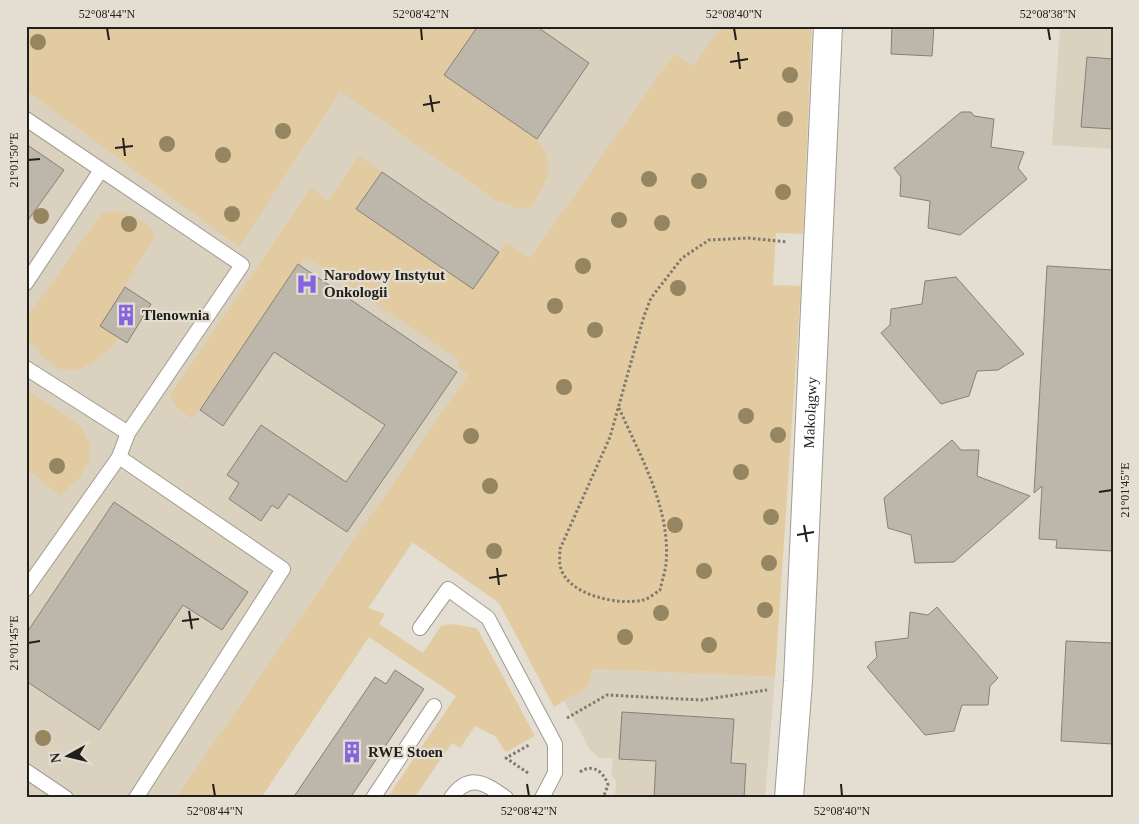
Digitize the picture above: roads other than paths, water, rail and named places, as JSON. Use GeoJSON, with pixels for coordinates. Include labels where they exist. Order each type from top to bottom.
{"type":"FeatureCollection","features":[{"type":"Feature","properties":{"kind":"street","name":"Makolągwy"},"geometry":{"type":"LineString","coordinates":[[789,798],[798,681],[828,26]]}},
{"type":"Feature","properties":{"kind":"lane"},"geometry":{"type":"LineString","coordinates":[[26,119],[242,265],[128,433],[119,457],[26,589]]}},
{"type":"Feature","properties":{"kind":"lane"},"geometry":{"type":"LineString","coordinates":[[26,283],[101,170]]}},
{"type":"Feature","properties":{"kind":"lane"},"geometry":{"type":"LineString","coordinates":[[26,368],[128,433]]}},
{"type":"Feature","properties":{"kind":"lane"},"geometry":{"type":"LineString","coordinates":[[119,457],[283,569],[136,798]]}},
{"type":"Feature","properties":{"kind":"lane"},"geometry":{"type":"LineString","coordinates":[[420,628],[448,589],[488,618],[555,744],[555,773],[545,792]]}},
{"type":"Feature","properties":{"kind":"lane"},"geometry":{"type":"LineString","coordinates":[[373,798],[434,706]]}},
{"type":"Feature","properties":{"kind":"lane"},"geometry":{"type":"LineString","coordinates":[[26,772],[66,798]]}},
{"type":"Feature","properties":{"kind":"lane"},"geometry":{"type":"LineString","coordinates":[[451,798],[459,786],[473,782],[488,784],[506,798]]}},
{"type":"Feature","properties":{"kind":"place","name":"Narodowy Instytut Onkologii"},"geometry":{"type":"Point","coordinates":[307,284]}},
{"type":"Feature","properties":{"kind":"place","name":"Tlenownia"},"geometry":{"type":"Point","coordinates":[126,315]}},
{"type":"Feature","properties":{"kind":"place","name":"RWE Stoen"},"geometry":{"type":"Point","coordinates":[352,752]}}]}
